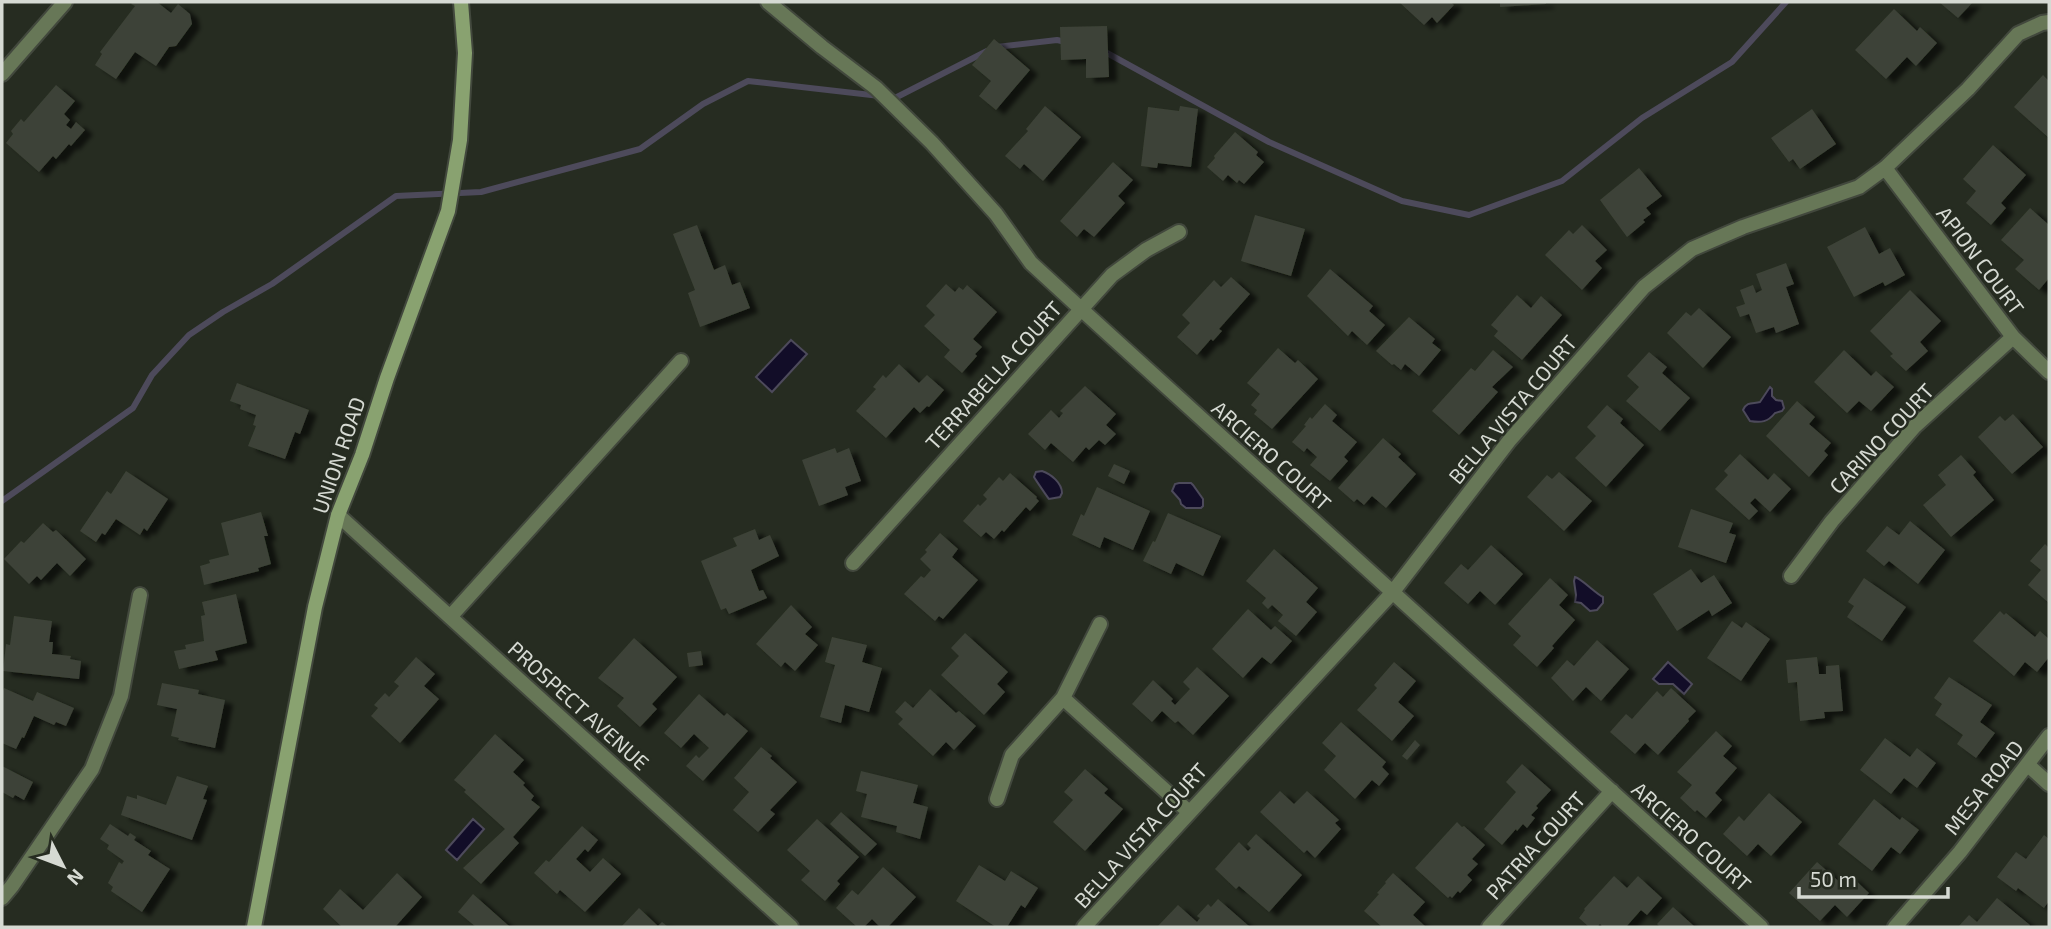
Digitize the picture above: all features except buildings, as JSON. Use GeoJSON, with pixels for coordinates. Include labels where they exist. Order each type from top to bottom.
{"type":"FeatureCollection","features":[{"type":"Feature","properties":{"kind":"main road","name":"UNION ROAD"},"geometry":{"type":"LineString","coordinates":[[254,927],[315,607],[338,515],[362,455],[387,377],[448,211],[460,140],[464,53],[461,2]]}},
{"type":"Feature","properties":{"kind":"street"},"geometry":{"type":"LineString","coordinates":[[2,74],[65,2]]}},
{"type":"Feature","properties":{"kind":"street","name":"ARCIERO COURT"},"geometry":{"type":"LineString","coordinates":[[768,2],[876,88],[932,143],[988,205],[1031,263],[1761,927]]}},
{"type":"Feature","properties":{"kind":"street","name":"BELLA VISTA COURT"},"geometry":{"type":"LineString","coordinates":[[1084,927],[1392,593],[1509,441],[1644,287],[1692,249],[1743,227],[1859,187],[1885,168],[1968,89],[2018,34],[2049,22]]}},
{"type":"Feature","properties":{"kind":"street","name":"APION COURT"},"geometry":{"type":"LineString","coordinates":[[1885,168],[2012,337],[2049,372]]}},
{"type":"Feature","properties":{"kind":"street","name":"TERRABELLA COURT"},"geometry":{"type":"LineString","coordinates":[[853,564],[1112,275],[1146,250],[1179,232]]}},
{"type":"Feature","properties":{"kind":"street","name":"CARINO COURT"},"geometry":{"type":"LineString","coordinates":[[1791,576],[1832,521],[1915,426],[2012,337]]}},
{"type":"Feature","properties":{"kind":"street"},"geometry":{"type":"LineString","coordinates":[[450,617],[681,360]]}},
{"type":"Feature","properties":{"kind":"street","name":"PROSPECT AVENUE"},"geometry":{"type":"LineString","coordinates":[[338,515],[791,927]]}},
{"type":"Feature","properties":{"kind":"street"},"geometry":{"type":"LineString","coordinates":[[2,898],[7,883],[92,769],[121,696],[140,595]]}},
{"type":"Feature","properties":{"kind":"street"},"geometry":{"type":"LineString","coordinates":[[997,799],[1012,755],[1063,698],[1100,624]]}},
{"type":"Feature","properties":{"kind":"street"},"geometry":{"type":"LineString","coordinates":[[1063,698],[1189,812]]}},
{"type":"Feature","properties":{"kind":"street","name":"MESA ROAD"},"geometry":{"type":"LineString","coordinates":[[1895,927],[1960,852],[2049,736]]}},
{"type":"Feature","properties":{"kind":"street"},"geometry":{"type":"LineString","coordinates":[[2028,765],[2049,784]]}},
{"type":"Feature","properties":{"kind":"street","name":"PATRIA COURT"},"geometry":{"type":"LineString","coordinates":[[1489,927],[1612,791]]}},
{"type":"Feature","properties":{"kind":"shaded area"},"geometry":{"type":"Polygon","coordinates":[[[791,340],[807,354],[772,392],[756,377],[791,340]]]}},
{"type":"Feature","properties":{"kind":"shaded area"},"geometry":{"type":"Polygon","coordinates":[[[1770,387],[1772,396],[1782,401],[1784,408],[1767,420],[1750,421],[1743,410],[1748,404],[1760,402],[1770,387]]]}},
{"type":"Feature","properties":{"kind":"shaded area"},"geometry":{"type":"Polygon","coordinates":[[[1042,471],[1058,482],[1062,489],[1060,497],[1049,499],[1044,492],[1034,477],[1036,472],[1042,471]]]}},
{"type":"Feature","properties":{"kind":"shaded area"},"geometry":{"type":"Polygon","coordinates":[[[1175,484],[1193,485],[1203,499],[1201,508],[1186,508],[1181,504],[1172,491],[1175,484]]]}},
{"type":"Feature","properties":{"kind":"shaded area"},"geometry":{"type":"Polygon","coordinates":[[[1575,577],[1603,597],[1603,603],[1597,610],[1590,611],[1581,603],[1575,602],[1575,577]]]}},
{"type":"Feature","properties":{"kind":"shaded area"},"geometry":{"type":"Polygon","coordinates":[[[1668,662],[1692,684],[1684,694],[1673,684],[1659,684],[1653,679],[1668,662]]]}},
{"type":"Feature","properties":{"kind":"shaded area"},"geometry":{"type":"Polygon","coordinates":[[[473,819],[484,829],[457,860],[446,850],[473,819]]]}},
{"type":"Feature","properties":{"kind":"waterway"},"geometry":{"type":"LineString","coordinates":[[1100,51],[1269,142],[1402,201],[1469,215],[1562,181],[1642,118],[1732,62],[1786,2]]}},
{"type":"Feature","properties":{"kind":"waterway"},"geometry":{"type":"LineString","coordinates":[[997,47],[1057,40],[1066,42]]}},
{"type":"Feature","properties":{"kind":"waterway"},"geometry":{"type":"LineString","coordinates":[[890,97],[895,98],[987,51]]}},
{"type":"Feature","properties":{"kind":"waterway"},"geometry":{"type":"LineString","coordinates":[[2,501],[133,408],[152,375],[189,335],[272,284],[396,196],[481,192],[640,149],[703,104],[748,81],[880,96]]}}]}
